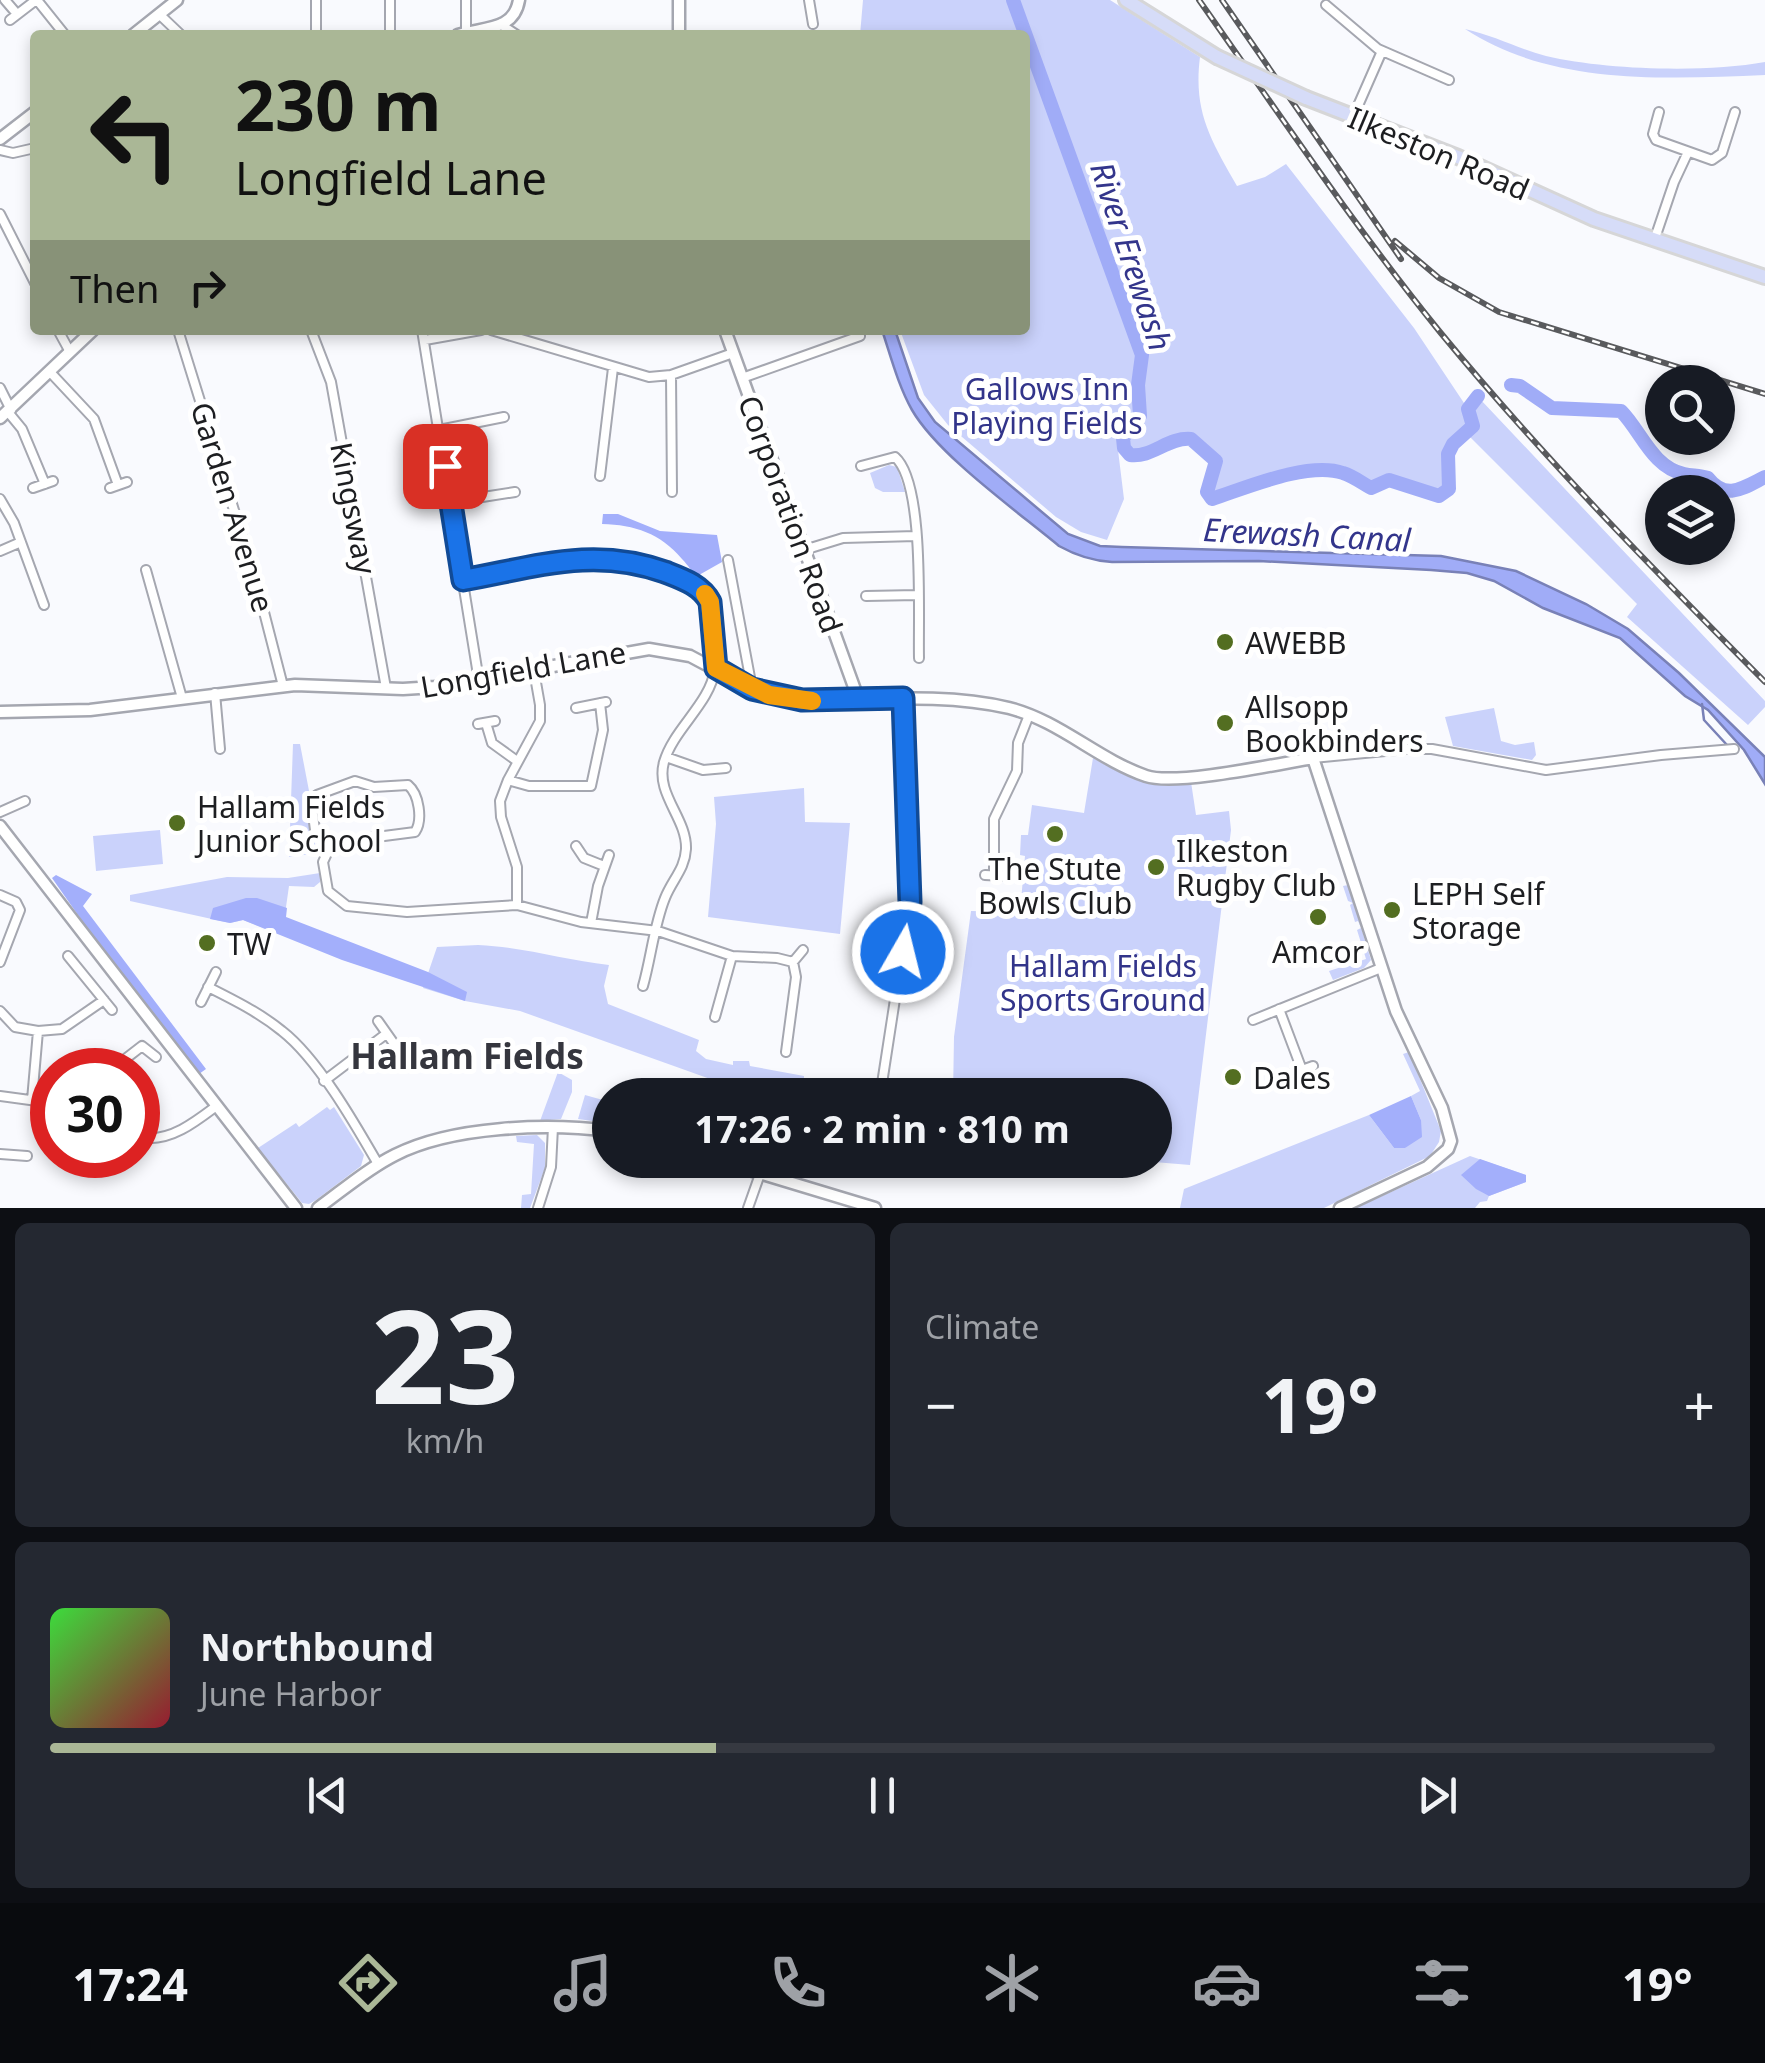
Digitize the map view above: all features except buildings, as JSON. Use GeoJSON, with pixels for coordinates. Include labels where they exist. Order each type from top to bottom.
{"type":"FeatureCollection","features":[{"type":"Feature","properties":{"kind":"main road","name":"Ilkeston Road"},"geometry":{"type":"LineString","coordinates":[[1126,0],[1217,57],[1306,98],[1467,161],[1562,206],[1654,242],[1765,277]]}},
{"type":"Feature","properties":{"kind":"street"},"geometry":{"type":"LineString","coordinates":[[5,0],[13,17],[36,0],[60,30]]}},
{"type":"Feature","properties":{"kind":"street"},"geometry":{"type":"LineString","coordinates":[[139,30],[177,0]]}},
{"type":"Feature","properties":{"kind":"street"},"geometry":{"type":"LineString","coordinates":[[316,0],[316,30]]}},
{"type":"Feature","properties":{"kind":"street"},"geometry":{"type":"LineString","coordinates":[[390,0],[390,30]]}},
{"type":"Feature","properties":{"kind":"street"},"geometry":{"type":"LineString","coordinates":[[462,30],[466,0]]}},
{"type":"Feature","properties":{"kind":"street"},"geometry":{"type":"LineString","coordinates":[[477,30],[514,18],[519,0]]}},
{"type":"Feature","properties":{"kind":"street"},"geometry":{"type":"LineString","coordinates":[[679,0],[679,30]]}},
{"type":"Feature","properties":{"kind":"street"},"geometry":{"type":"LineString","coordinates":[[809,0],[809,19]]}},
{"type":"Feature","properties":{"kind":"street"},"geometry":{"type":"LineString","coordinates":[[1326,6],[1382,51],[1449,80]]}},
{"type":"Feature","properties":{"kind":"street"},"geometry":{"type":"LineString","coordinates":[[159,14],[176,30]]}},
{"type":"Feature","properties":{"kind":"street"},"geometry":{"type":"LineString","coordinates":[[500,24],[509,30]]}},
{"type":"Feature","properties":{"kind":"street"},"geometry":{"type":"LineString","coordinates":[[1353,117],[1382,51]]}},
{"type":"Feature","properties":{"kind":"street"},"geometry":{"type":"LineString","coordinates":[[1656,115],[1656,140],[1712,160],[1719,157],[1736,116]]}},
{"type":"Feature","properties":{"kind":"street"},"geometry":{"type":"LineString","coordinates":[[0,139],[30,116]]}},
{"type":"Feature","properties":{"kind":"street"},"geometry":{"type":"LineString","coordinates":[[0,150],[8,153],[30,149]]}},
{"type":"Feature","properties":{"kind":"street"},"geometry":{"type":"LineString","coordinates":[[1654,242],[1688,152]]}},
{"type":"Feature","properties":{"kind":"street"},"geometry":{"type":"LineString","coordinates":[[0,214],[30,273]]}},
{"type":"Feature","properties":{"kind":"street"},"geometry":{"type":"LineString","coordinates":[[61,335],[70,352]]}},
{"type":"Feature","properties":{"kind":"street"},"geometry":{"type":"LineString","coordinates":[[6,413],[88,335]]}},
{"type":"Feature","properties":{"kind":"street","name":"Garden Avenue"},"geometry":{"type":"LineString","coordinates":[[180,335],[256,581],[282,686]]}},
{"type":"Feature","properties":{"kind":"street","name":"Kingsway"},"geometry":{"type":"LineString","coordinates":[[313,335],[331,382],[386,688]]}},
{"type":"Feature","properties":{"kind":"street"},"geometry":{"type":"LineString","coordinates":[[423,335],[479,681]]}},
{"type":"Feature","properties":{"kind":"street"},"geometry":{"type":"LineString","coordinates":[[507,335],[649,377],[670,375],[733,353]]}},
{"type":"Feature","properties":{"kind":"street","name":"Corporation Road"},"geometry":{"type":"LineString","coordinates":[[727,335],[858,698]]}},
{"type":"Feature","properties":{"kind":"street"},"geometry":{"type":"LineString","coordinates":[[742,378],[860,336]]}},
{"type":"Feature","properties":{"kind":"street"},"geometry":{"type":"LineString","coordinates":[[600,476],[613,368]]}},
{"type":"Feature","properties":{"kind":"street"},"geometry":{"type":"LineString","coordinates":[[50,372],[94,419],[118,485]]}},
{"type":"Feature","properties":{"kind":"street"},"geometry":{"type":"LineString","coordinates":[[670,375],[672,492]]}},
{"type":"Feature","properties":{"kind":"street"},"geometry":{"type":"LineString","coordinates":[[0,388],[6,413],[22,429],[49,482],[32,488]]}},
{"type":"Feature","properties":{"kind":"street"},"geometry":{"type":"LineString","coordinates":[[440,430],[504,417]]}},
{"type":"Feature","properties":{"kind":"street"},"geometry":{"type":"LineString","coordinates":[[866,462],[892,456],[901,462],[912,493],[919,653],[906,649]]}},
{"type":"Feature","properties":{"kind":"street"},"geometry":{"type":"LineString","coordinates":[[451,502],[515,492]]}},
{"type":"Feature","properties":{"kind":"street"},"geometry":{"type":"LineString","coordinates":[[0,499],[45,600]]}},
{"type":"Feature","properties":{"kind":"street"},"geometry":{"type":"LineString","coordinates":[[804,550],[837,538],[916,536]]}},
{"type":"Feature","properties":{"kind":"street"},"geometry":{"type":"LineString","coordinates":[[0,551],[21,542]]}},
{"type":"Feature","properties":{"kind":"street"},"geometry":{"type":"LineString","coordinates":[[463,580],[594,558],[649,566],[690,583],[706,594],[710,602],[716,668],[705,694],[666,758],[662,777],[683,828],[686,852],[664,900],[643,987]]}},
{"type":"Feature","properties":{"kind":"street"},"geometry":{"type":"LineString","coordinates":[[728,560],[735,570],[752,689]]}},
{"type":"Feature","properties":{"kind":"street"},"geometry":{"type":"LineString","coordinates":[[146,570],[182,698]]}},
{"type":"Feature","properties":{"kind":"street"},"geometry":{"type":"LineString","coordinates":[[866,596],[886,590],[917,595]]}},
{"type":"Feature","properties":{"kind":"street","name":"Longfield Lane"},"geometry":{"type":"LineString","coordinates":[[0,712],[74,711],[282,686],[386,688],[479,681],[636,649],[671,651],[716,668],[752,689],[802,700],[903,698],[979,704],[1029,715],[1154,778],[1196,776],[1313,758]]}},
{"type":"Feature","properties":{"kind":"street"},"geometry":{"type":"LineString","coordinates":[[516,905],[516,860],[500,811],[508,780],[540,721],[534,671]]}},
{"type":"Feature","properties":{"kind":"street"},"geometry":{"type":"LineString","coordinates":[[215,693],[220,749]]}},
{"type":"Feature","properties":{"kind":"street"},"geometry":{"type":"LineString","coordinates":[[882,1078],[910,902],[903,698]]}},
{"type":"Feature","properties":{"kind":"street"},"geometry":{"type":"LineString","coordinates":[[576,708],[603,702],[603,730],[591,786]]}},
{"type":"Feature","properties":{"kind":"street"},"geometry":{"type":"LineString","coordinates":[[995,875],[994,819],[1017,771],[1018,743],[1029,715]]}},
{"type":"Feature","properties":{"kind":"street"},"geometry":{"type":"LineString","coordinates":[[486,723],[492,743],[517,760]]}},
{"type":"Feature","properties":{"kind":"street"},"geometry":{"type":"LineString","coordinates":[[1340,1208],[1427,1166],[1451,1145],[1446,1118],[1399,1018],[1381,968],[1313,758],[1432,750],[1546,770],[1734,750]]}},
{"type":"Feature","properties":{"kind":"street"},"geometry":{"type":"LineString","coordinates":[[666,758],[704,770],[726,768]]}},
{"type":"Feature","properties":{"kind":"street"},"geometry":{"type":"LineString","coordinates":[[508,780],[529,786],[601,787]]}},
{"type":"Feature","properties":{"kind":"street"},"geometry":{"type":"LineString","coordinates":[[329,849],[315,830],[312,807],[320,793],[355,781],[374,787],[408,785],[414,790],[420,822],[415,832],[362,839],[329,849],[323,862],[322,888],[335,900],[358,908],[407,912],[516,905],[591,924],[658,932],[732,956],[793,962]]}},
{"type":"Feature","properties":{"kind":"street"},"geometry":{"type":"LineString","coordinates":[[0,812],[25,801]]}},
{"type":"Feature","properties":{"kind":"street"},"geometry":{"type":"LineString","coordinates":[[0,826],[42,875],[82,934],[296,1208]]}},
{"type":"Feature","properties":{"kind":"street"},"geometry":{"type":"LineString","coordinates":[[575,846],[584,858],[604,866]]}},
{"type":"Feature","properties":{"kind":"street"},"geometry":{"type":"LineString","coordinates":[[591,924],[608,855]]}},
{"type":"Feature","properties":{"kind":"street"},"geometry":{"type":"LineString","coordinates":[[0,895],[16,902],[20,910],[0,962]]}},
{"type":"Feature","properties":{"kind":"street"},"geometry":{"type":"LineString","coordinates":[[786,1052],[796,976],[793,962],[802,950]]}},
{"type":"Feature","properties":{"kind":"street"},"geometry":{"type":"LineString","coordinates":[[68,956],[112,1010]]}},
{"type":"Feature","properties":{"kind":"street"},"geometry":{"type":"LineString","coordinates":[[715,1017],[732,956]]}},
{"type":"Feature","properties":{"kind":"street"},"geometry":{"type":"LineString","coordinates":[[1253,1020],[1381,968]]}},
{"type":"Feature","properties":{"kind":"street"},"geometry":{"type":"LineString","coordinates":[[201,1002],[216,972]]}},
{"type":"Feature","properties":{"kind":"street"},"geometry":{"type":"LineString","coordinates":[[208,987],[281,1030],[324,1081],[378,1164]]}},
{"type":"Feature","properties":{"kind":"street"},"geometry":{"type":"LineString","coordinates":[[0,1012],[14,1028],[62,1030],[104,1000]]}},
{"type":"Feature","properties":{"kind":"street"},"geometry":{"type":"LineString","coordinates":[[1279,1009],[1302,1070]]}},
{"type":"Feature","properties":{"kind":"street"},"geometry":{"type":"LineString","coordinates":[[378,1021],[397,1048]]}},
{"type":"Feature","properties":{"kind":"street"},"geometry":{"type":"LineString","coordinates":[[37,1048],[38,1031]]}},
{"type":"Feature","properties":{"kind":"street"},"geometry":{"type":"LineString","coordinates":[[324,1081],[386,1034]]}},
{"type":"Feature","properties":{"kind":"street"},"geometry":{"type":"LineString","coordinates":[[1283,1077],[1312,1066]]}},
{"type":"Feature","properties":{"kind":"street"},"geometry":{"type":"LineString","coordinates":[[0,1096],[30,1100]]}},
{"type":"Feature","properties":{"kind":"street"},"geometry":{"type":"LineString","coordinates":[[160,1139],[215,1108]]}},
{"type":"Feature","properties":{"kind":"street"},"geometry":{"type":"LineString","coordinates":[[538,1208],[551,1166],[553,1127]]}},
{"type":"Feature","properties":{"kind":"street"},"geometry":{"type":"LineString","coordinates":[[318,1208],[378,1164],[432,1141],[553,1127],[592,1130]]}},
{"type":"Feature","properties":{"kind":"street"},"geometry":{"type":"LineString","coordinates":[[0,1154],[27,1156]]}},
{"type":"Feature","properties":{"kind":"street"},"geometry":{"type":"LineString","coordinates":[[14,1167],[15,1155]]}},
{"type":"Feature","properties":{"kind":"street"},"geometry":{"type":"LineString","coordinates":[[748,1208],[759,1178]]}},
{"type":"Feature","properties":{"kind":"street"},"geometry":{"type":"LineString","coordinates":[[774,1178],[875,1208]]}},
{"type":"Feature","properties":{"kind":"green space"},"geometry":{"type":"Polygon","coordinates":[[[863,0],[1007,0],[1018,30],[860,30],[863,0]]]}},
{"type":"Feature","properties":{"kind":"green space"},"geometry":{"type":"Polygon","coordinates":[[[1017,0],[1110,0],[1200,57],[1199,94],[1206,125],[1237,186],[1265,177],[1286,164],[1414,328],[1464,403],[1470,426],[1446,445],[1446,490],[1439,493],[1409,485],[1389,473],[1372,484],[1345,470],[1313,467],[1213,495],[1210,490],[1223,460],[1190,434],[1132,453],[1128,440],[1144,418],[1141,387],[1148,359],[1017,0]]]}},
{"type":"Feature","properties":{"kind":"green space"},"geometry":{"type":"Polygon","coordinates":[[[1465,29],[1570,61],[1685,69],[1765,62],[1765,75],[1650,77],[1572,70],[1499,48],[1465,29]]]}},
{"type":"Feature","properties":{"kind":"green space","name":"Gallows Inn Playing Fields"},"geometry":{"type":"Polygon","coordinates":[[[1030,61],[1140,359],[1136,417],[1117,442],[1124,499],[1107,540],[1081,532],[1056,517],[948,425],[924,395],[902,335],[1030,335],[1030,61]]]}},
{"type":"Feature","properties":{"kind":"green space"},"geometry":{"type":"Polygon","coordinates":[[[1480,399],[1765,701],[1765,707],[1748,725],[1627,617],[1637,604],[1470,437],[1477,425],[1473,405],[1480,399]]]}},
{"type":"Feature","properties":{"kind":"green space"},"geometry":{"type":"Polygon","coordinates":[[[889,465],[897,467],[905,492],[875,488],[870,473],[889,465]]]}},
{"type":"Feature","properties":{"kind":"green space"},"geometry":{"type":"Polygon","coordinates":[[[1494,708],[1501,741],[1515,745],[1534,742],[1536,755],[1532,760],[1453,746],[1445,717],[1494,708]]]}},
{"type":"Feature","properties":{"kind":"green space"},"geometry":{"type":"Polygon","coordinates":[[[293,744],[300,744],[310,796],[311,831],[318,853],[289,857],[293,744]]]}},
{"type":"Feature","properties":{"kind":"green space","name":"Hallam Fields Sports Ground"},"geometry":{"type":"Polygon","coordinates":[[[1093,758],[1152,784],[1191,782],[1196,815],[1229,811],[1231,830],[1190,1165],[1172,1164],[1172,1078],[953,1078],[954,1037],[971,911],[1020,912],[1025,856],[1020,855],[1021,835],[1028,835],[1032,805],[1084,813],[1093,758]]]}},
{"type":"Feature","properties":{"kind":"green space"},"geometry":{"type":"Polygon","coordinates":[[[804,788],[805,822],[850,823],[840,934],[708,917],[716,824],[714,797],[804,788]]]}},
{"type":"Feature","properties":{"kind":"green space"},"geometry":{"type":"Polygon","coordinates":[[[160,830],[163,864],[96,871],[93,836],[160,830]]]}},
{"type":"Feature","properties":{"kind":"green space"},"geometry":{"type":"Polygon","coordinates":[[[320,873],[320,882],[314,887],[289,886],[282,935],[243,920],[230,923],[130,901],[130,895],[227,877],[288,878],[320,873]]]}},
{"type":"Feature","properties":{"kind":"green space"},"geometry":{"type":"Polygon","coordinates":[[[1348,885],[1371,960],[1364,968],[1333,980],[1329,971],[1366,959],[1357,930],[1361,928],[1355,922],[1350,905],[1353,903],[1348,901],[1343,886],[1348,885]]]}},
{"type":"Feature","properties":{"kind":"green space"},"geometry":{"type":"Polygon","coordinates":[[[437,947],[511,948],[609,965],[604,986],[608,1004],[699,1040],[696,1051],[706,1059],[733,1065],[733,1061],[749,1061],[750,1066],[804,1078],[707,1078],[520,1011],[423,988],[437,947]]]}},
{"type":"Feature","properties":{"kind":"green space"},"geometry":{"type":"Polygon","coordinates":[[[1409,1052],[1441,1131],[1430,1156],[1324,1208],[1180,1208],[1184,1189],[1369,1115],[1394,1148],[1405,1148],[1421,1120],[1411,1096],[1420,1091],[1403,1054],[1409,1052]]]}},
{"type":"Feature","properties":{"kind":"green space"},"geometry":{"type":"Polygon","coordinates":[[[558,1072],[572,1080],[572,1092],[561,1119],[540,1121],[558,1072]]]}},
{"type":"Feature","properties":{"kind":"green space"},"geometry":{"type":"Polygon","coordinates":[[[585,1095],[592,1097],[592,1121],[578,1119],[585,1095]]]}},
{"type":"Feature","properties":{"kind":"green space"},"geometry":{"type":"Polygon","coordinates":[[[327,1107],[334,1107],[364,1155],[361,1166],[316,1200],[302,1203],[258,1148],[327,1107]]]}},
{"type":"Feature","properties":{"kind":"green space"},"geometry":{"type":"Polygon","coordinates":[[[537,1135],[545,1143],[545,1168],[530,1208],[521,1208],[522,1195],[531,1194],[534,1144],[517,1142],[516,1136],[537,1135]]]}},
{"type":"Feature","properties":{"kind":"green space"},"geometry":{"type":"Polygon","coordinates":[[[1470,1156],[1526,1175],[1526,1182],[1489,1196],[1475,1208],[1356,1208],[1470,1156]]]}},
{"type":"Feature","properties":{"kind":"shaded area"},"geometry":{"type":"Polygon","coordinates":[[[884,335],[897,335],[918,398],[935,422],[1068,534],[1100,546],[1441,556],[1516,571],[1628,629],[1765,757],[1765,784],[1744,750],[1708,710],[1685,696],[1620,638],[1543,608],[1494,581],[1467,573],[1259,561],[1112,562],[1066,550],[940,445],[912,410],[884,335]]]}},
{"type":"Feature","properties":{"kind":"shaded area"},"geometry":{"type":"Polygon","coordinates":[[[603,514],[618,514],[660,531],[717,535],[722,562],[699,575],[656,537],[625,526],[602,524],[603,514]]]}},
{"type":"Feature","properties":{"kind":"shaded area"},"geometry":{"type":"Polygon","coordinates":[[[56,875],[92,894],[83,906],[206,1069],[199,1074],[113,965],[52,878],[56,875]]]}},
{"type":"Feature","properties":{"kind":"shaded area"},"geometry":{"type":"Polygon","coordinates":[[[246,898],[287,908],[286,917],[428,972],[467,992],[465,1001],[342,960],[243,920],[230,923],[210,919],[213,908],[246,898]]]}},
{"type":"Feature","properties":{"kind":"shaded area"},"geometry":{"type":"Polygon","coordinates":[[[1411,1096],[1421,1120],[1422,1137],[1405,1148],[1394,1148],[1369,1115],[1411,1096]]]}},
{"type":"Feature","properties":{"kind":"shaded area"},"geometry":{"type":"Polygon","coordinates":[[[1480,1159],[1526,1175],[1526,1182],[1489,1196],[1461,1175],[1480,1159]]]}},
{"type":"Feature","properties":{"kind":"waterway","name":"River Erewash"},"geometry":{"type":"LineString","coordinates":[[1013,0],[1024,30]]}},
{"type":"Feature","properties":{"kind":"waterway","name":"River Erewash"},"geometry":{"type":"LineString","coordinates":[[1030,47],[1142,355],[1138,385],[1140,416],[1123,438],[1130,455],[1191,439],[1216,461],[1207,492],[1212,499],[1277,477],[1313,470],[1347,474],[1371,488],[1389,480],[1439,496],[1449,489],[1448,454],[1473,426],[1468,409],[1478,396]]}},
{"type":"Feature","properties":{"kind":"waterway","name":"River Erewash"},"geometry":{"type":"LineString","coordinates":[[1511,385],[1520,386],[1552,408],[1621,411],[1663,464],[1684,474],[1708,478],[1721,489],[1735,490],[1765,477]]}},
{"type":"Feature","properties":{"kind":"waterway"},"geometry":{"type":"LineString","coordinates":[[1702,704],[1704,720],[1727,745]]}},
{"type":"Feature","properties":{"kind":"railway"},"geometry":{"type":"LineString","coordinates":[[1199,0],[1347,210],[1478,378],[1640,554],[1765,682]]}},
{"type":"Feature","properties":{"kind":"railway"},"geometry":{"type":"LineString","coordinates":[[1222,0],[1401,259]]}},
{"type":"Feature","properties":{"kind":"railway"},"geometry":{"type":"LineString","coordinates":[[1395,241],[1439,278],[1499,312],[1765,394]]}},
{"type":"Feature","properties":{"kind":"slow traffic"},"geometry":{"type":"LineString","coordinates":[[705,594],[710,602],[716,668],[769,695],[812,701]]}},
{"type":"Feature","properties":{"kind":"place","name":"AWEBB"},"geometry":{"type":"Point","coordinates":[1225,642]}},
{"type":"Feature","properties":{"kind":"place","name":"Allsopp Bookbinders"},"geometry":{"type":"Point","coordinates":[1225,723]}},
{"type":"Feature","properties":{"kind":"place","name":"Hallam Fields Junior School"},"geometry":{"type":"Point","coordinates":[177,823]}},
{"type":"Feature","properties":{"kind":"place","name":"The Stute Bowls Club"},"geometry":{"type":"Point","coordinates":[1055,834]}},
{"type":"Feature","properties":{"kind":"place","name":"Ilkeston Rugby Club"},"geometry":{"type":"Point","coordinates":[1156,867]}},
{"type":"Feature","properties":{"kind":"place","name":"LEPH Self Storage"},"geometry":{"type":"Point","coordinates":[1392,910]}},
{"type":"Feature","properties":{"kind":"place","name":"Amcor"},"geometry":{"type":"Point","coordinates":[1318,917]}},
{"type":"Feature","properties":{"kind":"place","name":"TW"},"geometry":{"type":"Point","coordinates":[207,943]}},
{"type":"Feature","properties":{"kind":"place","name":"Dales"},"geometry":{"type":"Point","coordinates":[1233,1077]}},
{"type":"Feature","properties":{"kind":"district","name":"Hallam Fields"},"geometry":{"type":"Point","coordinates":[467,1055]}},
{"type":"Feature","properties":{"kind":"route"},"geometry":{"type":"LineString","coordinates":[[445,466],[463,580],[594,558],[649,566],[706,594],[716,668],[752,689],[802,700],[903,698],[910,902],[903,952]]}},
{"type":"Feature","properties":{"kind":"water label","name":"Erewash Canal"},"geometry":{"type":"Point","coordinates":[1307,534]}}]}
